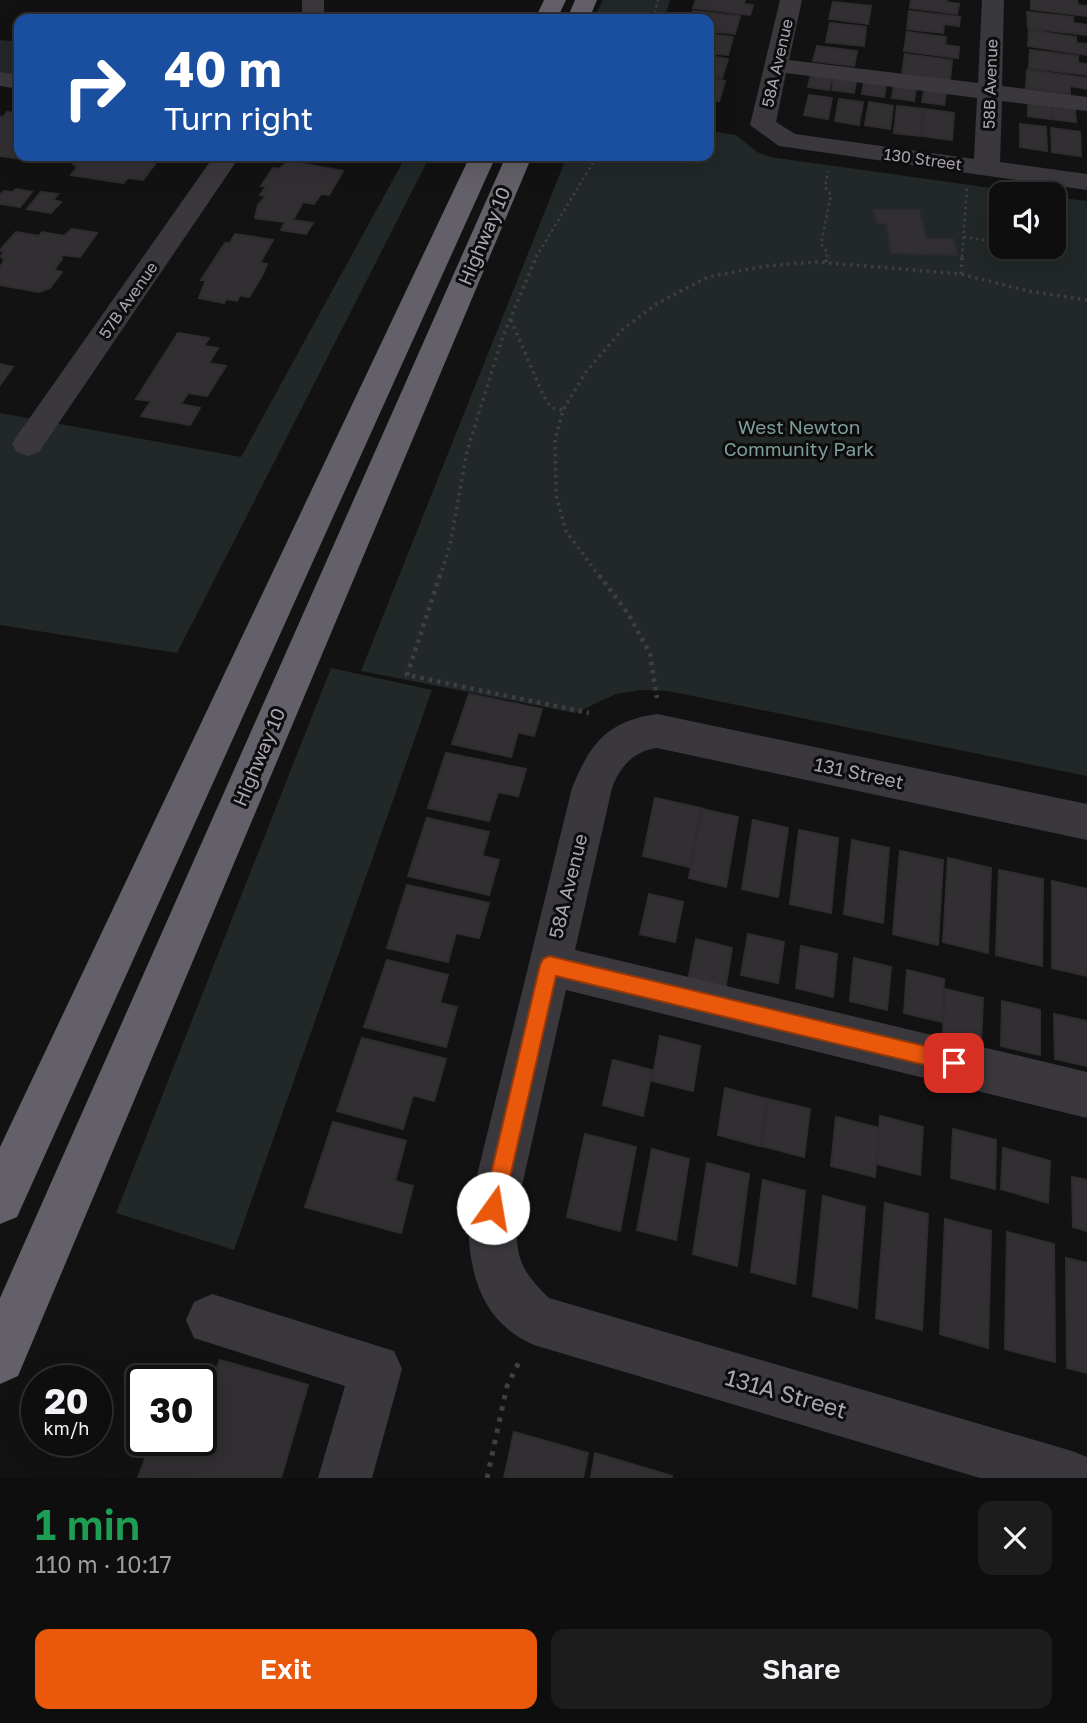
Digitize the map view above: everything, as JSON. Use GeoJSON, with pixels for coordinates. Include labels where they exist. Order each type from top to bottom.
{"type":"FeatureCollection","features":[{"type":"Feature","properties":{"kind":"highway","name":"Highway 10"},"geometry":{"type":"LineString","coordinates":[[0,1200],[481,161]]}},
{"type":"Feature","properties":{"kind":"highway","name":"Highway 10"},"geometry":{"type":"LineString","coordinates":[[0,1357],[517,161]]}},
{"type":"Feature","properties":{"kind":"street","name":"58A Avenue"},"geometry":{"type":"LineString","coordinates":[[763,125],[792,0]]}},
{"type":"Feature","properties":{"kind":"street","name":"58B Avenue"},"geometry":{"type":"LineString","coordinates":[[977,174],[990,91],[993,0]]}},
{"type":"Feature","properties":{"kind":"street"},"geometry":{"type":"LineString","coordinates":[[776,65],[1087,104]]}},
{"type":"Feature","properties":{"kind":"street","name":"130 Street"},"geometry":{"type":"LineString","coordinates":[[763,125],[788,141],[977,174],[1087,182]]}},
{"type":"Feature","properties":{"kind":"street","name":"57B Avenue"},"geometry":{"type":"LineString","coordinates":[[28,444],[225,161]]}},
{"type":"Feature","properties":{"kind":"street","name":"58A Avenue"},"geometry":{"type":"LineString","coordinates":[[509,1295],[498,1273],[491,1243],[493,1208],[549,965],[598,770],[608,754],[644,720]]}},
{"type":"Feature","properties":{"kind":"street","name":"131 Street"},"geometry":{"type":"LineString","coordinates":[[644,720],[657,731],[1087,822]]}},
{"type":"Feature","properties":{"kind":"street"},"geometry":{"type":"LineString","coordinates":[[549,965],[1087,1095]]}},
{"type":"Feature","properties":{"kind":"street","name":"131A Street"},"geometry":{"type":"LineString","coordinates":[[509,1295],[534,1319],[554,1326],[1072,1478]]}},
{"type":"Feature","properties":{"kind":"street"},"geometry":{"type":"LineString","coordinates":[[212,1320],[376,1369],[345,1478]]}},
{"type":"Feature","properties":{"kind":"path"},"geometry":{"type":"LineString","coordinates":[[826,262],[827,252],[821,244],[831,195],[825,187],[830,160]]}},
{"type":"Feature","properties":{"kind":"path"},"geometry":{"type":"LineString","coordinates":[[589,713],[407,675],[450,545],[464,462],[479,408],[511,319],[534,260],[594,161]]}},
{"type":"Feature","properties":{"kind":"path"},"geometry":{"type":"LineString","coordinates":[[961,274],[964,237],[977,174]]}},
{"type":"Feature","properties":{"kind":"path"},"geometry":{"type":"LineString","coordinates":[[964,237],[989,241]]}},
{"type":"Feature","properties":{"kind":"path"},"geometry":{"type":"LineString","coordinates":[[644,720],[650,654],[629,615],[566,531],[556,495],[555,440],[563,410],[586,372],[623,329],[658,303],[708,277],[765,266],[826,262],[961,274],[1028,291],[1087,300]]}},
{"type":"Feature","properties":{"kind":"path"},"geometry":{"type":"LineString","coordinates":[[511,319],[544,397],[552,408],[563,410]]}},
{"type":"Feature","properties":{"kind":"path"},"geometry":{"type":"LineString","coordinates":[[487,1478],[507,1386],[524,1353]]}},
{"type":"Feature","properties":{"kind":"green space"},"geometry":{"type":"Polygon","coordinates":[[[603,0],[670,0],[666,14],[596,14],[603,0]]]}},
{"type":"Feature","properties":{"kind":"green space"},"geometry":{"type":"Polygon","coordinates":[[[0,40],[14,41],[14,79],[0,77],[0,40]]]}},
{"type":"Feature","properties":{"kind":"green space","name":"West Newton Community Park"},"geometry":{"type":"Polygon","coordinates":[[[714,132],[736,135],[757,152],[770,157],[989,188],[989,259],[1066,259],[1066,198],[1087,201],[1087,776],[668,691],[641,690],[616,694],[575,713],[361,671],[565,161],[714,161],[714,132]]]}},
{"type":"Feature","properties":{"kind":"green space"},"geometry":{"type":"Polygon","coordinates":[[[403,161],[427,161],[177,653],[0,625],[0,413],[241,457],[403,161]]]}},
{"type":"Feature","properties":{"kind":"green space"},"geometry":{"type":"Polygon","coordinates":[[[331,668],[432,690],[234,1250],[116,1213],[331,668]]]}},
{"type":"Feature","properties":{"kind":"building"},"geometry":{"type":"Polygon","coordinates":[[[696,0],[745,0],[744,4],[753,5],[750,15],[693,8],[696,0]]]}},
{"type":"Feature","properties":{"kind":"building"},"geometry":{"type":"Polygon","coordinates":[[[911,0],[946,0],[959,4],[957,14],[910,8],[911,0]]]}},
{"type":"Feature","properties":{"kind":"building"},"geometry":{"type":"Polygon","coordinates":[[[1031,0],[1077,0],[1078,5],[1087,6],[1087,16],[1031,9],[1031,0]]]}},
{"type":"Feature","properties":{"kind":"building"},"geometry":{"type":"Polygon","coordinates":[[[833,2],[871,6],[868,24],[829,19],[833,2]]]}},
{"type":"Feature","properties":{"kind":"building"},"geometry":{"type":"Polygon","coordinates":[[[693,11],[740,16],[735,34],[714,32],[714,14],[692,14],[693,11]]]}},
{"type":"Feature","properties":{"kind":"building"},"geometry":{"type":"Polygon","coordinates":[[[909,11],[960,17],[959,26],[944,24],[943,33],[907,29],[909,11]]]}},
{"type":"Feature","properties":{"kind":"building"},"geometry":{"type":"Polygon","coordinates":[[[1027,12],[1073,17],[1073,23],[1087,25],[1087,35],[1028,28],[1027,12]]]}},
{"type":"Feature","properties":{"kind":"building"},"geometry":{"type":"Polygon","coordinates":[[[830,23],[866,27],[864,46],[826,42],[830,23]]]}},
{"type":"Feature","properties":{"kind":"building"},"geometry":{"type":"Polygon","coordinates":[[[1029,30],[1076,37],[1076,43],[1087,44],[1087,55],[1028,46],[1029,30]]]}},
{"type":"Feature","properties":{"kind":"building"},"geometry":{"type":"Polygon","coordinates":[[[907,32],[946,37],[945,45],[959,47],[958,58],[904,51],[907,32]]]}},
{"type":"Feature","properties":{"kind":"building"},"geometry":{"type":"Polygon","coordinates":[[[714,35],[733,37],[728,55],[714,54],[714,35]]]}},
{"type":"Feature","properties":{"kind":"building"},"geometry":{"type":"Polygon","coordinates":[[[817,46],[857,51],[854,66],[813,61],[817,46]]]}},
{"type":"Feature","properties":{"kind":"building"},"geometry":{"type":"Polygon","coordinates":[[[1030,50],[1078,56],[1078,63],[1087,64],[1087,75],[1029,68],[1030,50]]]}},
{"type":"Feature","properties":{"kind":"building"},"geometry":{"type":"Polygon","coordinates":[[[905,54],[952,60],[950,80],[902,74],[905,54]]]}},
{"type":"Feature","properties":{"kind":"building"},"geometry":{"type":"Polygon","coordinates":[[[714,57],[728,59],[722,78],[714,77],[714,57]]]}},
{"type":"Feature","properties":{"kind":"building"},"geometry":{"type":"Polygon","coordinates":[[[1027,70],[1087,78],[1087,89],[1070,86],[1070,94],[1026,88],[1027,70]]]}},
{"type":"Feature","properties":{"kind":"building"},"geometry":{"type":"Polygon","coordinates":[[[811,75],[832,78],[829,90],[808,87],[811,75]]]}},
{"type":"Feature","properties":{"kind":"building"},"geometry":{"type":"Polygon","coordinates":[[[834,78],[856,81],[854,93],[832,90],[834,78]]]}},
{"type":"Feature","properties":{"kind":"building"},"geometry":{"type":"Polygon","coordinates":[[[714,79],[725,81],[719,101],[714,100],[714,79]]]}},
{"type":"Feature","properties":{"kind":"building"},"geometry":{"type":"Polygon","coordinates":[[[864,82],[886,84],[884,97],[862,94],[864,82]]]}},
{"type":"Feature","properties":{"kind":"building"},"geometry":{"type":"Polygon","coordinates":[[[894,85],[916,88],[914,101],[892,98],[894,85]]]}},
{"type":"Feature","properties":{"kind":"building"},"geometry":{"type":"Polygon","coordinates":[[[924,90],[946,93],[944,105],[922,102],[924,90]]]}},
{"type":"Feature","properties":{"kind":"building"},"geometry":{"type":"Polygon","coordinates":[[[809,95],[832,98],[828,119],[804,115],[809,95]]]}},
{"type":"Feature","properties":{"kind":"building"},"geometry":{"type":"Polygon","coordinates":[[[839,99],[863,102],[859,125],[835,121],[839,99]]]}},
{"type":"Feature","properties":{"kind":"building"},"geometry":{"type":"Polygon","coordinates":[[[869,102],[893,106],[890,129],[865,125],[869,102]]]}},
{"type":"Feature","properties":{"kind":"building"},"geometry":{"type":"Polygon","coordinates":[[[1028,103],[1051,106],[1051,119],[1028,116],[1028,103]]]}},
{"type":"Feature","properties":{"kind":"building"},"geometry":{"type":"Polygon","coordinates":[[[897,106],[923,109],[920,136],[894,133],[897,106]]]}},
{"type":"Feature","properties":{"kind":"building"},"geometry":{"type":"Polygon","coordinates":[[[1052,107],[1075,109],[1076,122],[1052,119],[1052,107]]]}},
{"type":"Feature","properties":{"kind":"building"},"geometry":{"type":"Polygon","coordinates":[[[925,109],[954,113],[952,140],[922,136],[925,109]]]}},
{"type":"Feature","properties":{"kind":"building"},"geometry":{"type":"Polygon","coordinates":[[[7,112],[14,113],[14,158],[0,156],[0,116],[2,118],[7,112]]]}},
{"type":"Feature","properties":{"kind":"building"},"geometry":{"type":"Polygon","coordinates":[[[1020,124],[1046,127],[1047,151],[1020,147],[1020,124]]]}},
{"type":"Feature","properties":{"kind":"building"},"geometry":{"type":"Polygon","coordinates":[[[1051,128],[1080,132],[1081,156],[1052,152],[1051,128]]]}},
{"type":"Feature","properties":{"kind":"building"},"geometry":{"type":"Polygon","coordinates":[[[75,161],[157,161],[143,180],[128,178],[123,183],[71,175],[77,167],[73,164],[75,161]]]}},
{"type":"Feature","properties":{"kind":"building"},"geometry":{"type":"Polygon","coordinates":[[[288,161],[343,171],[329,195],[321,194],[314,204],[303,202],[293,220],[313,223],[306,234],[281,230],[285,222],[255,218],[258,205],[266,196],[260,195],[266,186],[261,186],[273,168],[279,169],[288,161]]]}},
{"type":"Feature","properties":{"kind":"building"},"geometry":{"type":"Polygon","coordinates":[[[16,189],[32,192],[20,207],[0,204],[0,195],[4,191],[13,192],[16,189]]]}},
{"type":"Feature","properties":{"kind":"building"},"geometry":{"type":"Polygon","coordinates":[[[41,192],[58,194],[53,200],[61,202],[51,213],[27,209],[41,192]]]}},
{"type":"Feature","properties":{"kind":"building"},"geometry":{"type":"Polygon","coordinates":[[[874,210],[919,210],[926,239],[953,239],[957,255],[892,253],[886,223],[877,223],[874,210]]]}},
{"type":"Feature","properties":{"kind":"building"},"geometry":{"type":"Polygon","coordinates":[[[72,229],[97,233],[80,257],[63,255],[60,258],[62,259],[54,270],[62,272],[50,288],[39,292],[0,285],[0,267],[4,261],[1,256],[4,253],[0,250],[16,232],[39,236],[42,232],[64,236],[72,229]]]}},
{"type":"Feature","properties":{"kind":"building"},"geometry":{"type":"Polygon","coordinates":[[[235,234],[273,240],[260,263],[267,264],[263,274],[249,297],[240,295],[237,301],[226,299],[224,303],[199,298],[206,280],[201,280],[225,243],[230,243],[235,234]]]}},
{"type":"Feature","properties":{"kind":"building"},"geometry":{"type":"Polygon","coordinates":[[[178,333],[209,338],[204,346],[218,348],[209,363],[226,366],[207,396],[188,393],[181,404],[200,408],[190,425],[141,416],[151,401],[136,399],[178,333]]]}},
{"type":"Feature","properties":{"kind":"building"},"geometry":{"type":"Polygon","coordinates":[[[0,364],[13,367],[0,385],[0,364]]]}},
{"type":"Feature","properties":{"kind":"building"},"geometry":{"type":"Polygon","coordinates":[[[469,694],[542,709],[534,736],[518,732],[511,757],[452,744],[469,694]]]}},
{"type":"Feature","properties":{"kind":"building"},"geometry":{"type":"Polygon","coordinates":[[[446,753],[526,769],[518,796],[498,792],[489,821],[428,808],[446,753]]]}},
{"type":"Feature","properties":{"kind":"building"},"geometry":{"type":"Polygon","coordinates":[[[655,798],[701,808],[690,867],[643,856],[655,798]]]}},
{"type":"Feature","properties":{"kind":"building"},"geometry":{"type":"Polygon","coordinates":[[[702,809],[738,817],[726,887],[689,878],[702,809]]]}},
{"type":"Feature","properties":{"kind":"building"},"geometry":{"type":"Polygon","coordinates":[[[427,818],[489,832],[482,856],[499,860],[489,895],[408,876],[427,818]]]}},
{"type":"Feature","properties":{"kind":"building"},"geometry":{"type":"Polygon","coordinates":[[[753,820],[788,828],[778,897],[742,889],[753,820]]]}},
{"type":"Feature","properties":{"kind":"building"},"geometry":{"type":"Polygon","coordinates":[[[799,830],[838,838],[831,913],[790,904],[799,830]]]}},
{"type":"Feature","properties":{"kind":"building"},"geometry":{"type":"Polygon","coordinates":[[[852,840],[889,848],[883,923],[844,914],[852,840]]]}},
{"type":"Feature","properties":{"kind":"building"},"geometry":{"type":"Polygon","coordinates":[[[900,851],[943,860],[938,945],[893,934],[900,851]]]}},
{"type":"Feature","properties":{"kind":"building"},"geometry":{"type":"Polygon","coordinates":[[[948,858],[991,868],[988,953],[943,942],[948,858]]]}},
{"type":"Feature","properties":{"kind":"building"},"geometry":{"type":"Polygon","coordinates":[[[999,870],[1043,879],[1042,966],[996,955],[999,870]]]}},
{"type":"Feature","properties":{"kind":"building"},"geometry":{"type":"Polygon","coordinates":[[[1052,881],[1087,889],[1087,976],[1052,968],[1052,881]]]}},
{"type":"Feature","properties":{"kind":"building"},"geometry":{"type":"Polygon","coordinates":[[[407,885],[489,903],[479,938],[456,933],[448,962],[387,948],[407,885]]]}},
{"type":"Feature","properties":{"kind":"building"},"geometry":{"type":"Polygon","coordinates":[[[649,894],[683,902],[675,942],[640,934],[649,894]]]}},
{"type":"Feature","properties":{"kind":"building"},"geometry":{"type":"Polygon","coordinates":[[[748,934],[784,942],[778,983],[741,975],[748,934]]]}},
{"type":"Feature","properties":{"kind":"building"},"geometry":{"type":"Polygon","coordinates":[[[696,939],[732,948],[725,990],[688,981],[696,939]]]}},
{"type":"Feature","properties":{"kind":"building"},"geometry":{"type":"Polygon","coordinates":[[[801,946],[837,954],[833,997],[796,988],[801,946]]]}},
{"type":"Feature","properties":{"kind":"building"},"geometry":{"type":"Polygon","coordinates":[[[854,958],[891,967],[887,1010],[850,1001],[854,958]]]}},
{"type":"Feature","properties":{"kind":"building"},"geometry":{"type":"Polygon","coordinates":[[[387,960],[448,975],[440,1003],[457,1007],[446,1047],[364,1027],[387,960]]]}},
{"type":"Feature","properties":{"kind":"building"},"geometry":{"type":"Polygon","coordinates":[[[907,970],[944,979],[942,1022],[904,1013],[907,970]]]}},
{"type":"Feature","properties":{"kind":"building"},"geometry":{"type":"Polygon","coordinates":[[[945,989],[983,998],[981,1042],[943,1033],[945,989]]]}},
{"type":"Feature","properties":{"kind":"building"},"geometry":{"type":"Polygon","coordinates":[[[1002,1001],[1040,1010],[1040,1055],[1001,1046],[1002,1001]]]}},
{"type":"Feature","properties":{"kind":"building"},"geometry":{"type":"Polygon","coordinates":[[[1054,1014],[1087,1021],[1087,1066],[1055,1059],[1054,1014]]]}},
{"type":"Feature","properties":{"kind":"building"},"geometry":{"type":"Polygon","coordinates":[[[660,1036],[700,1046],[693,1091],[652,1081],[660,1036]]]}},
{"type":"Feature","properties":{"kind":"building"},"geometry":{"type":"Polygon","coordinates":[[[362,1038],[446,1059],[434,1101],[413,1095],[403,1129],[337,1111],[362,1038]]]}},
{"type":"Feature","properties":{"kind":"building"},"geometry":{"type":"Polygon","coordinates":[[[613,1060],[652,1070],[643,1116],[603,1105],[613,1060]]]}},
{"type":"Feature","properties":{"kind":"building"},"geometry":{"type":"Polygon","coordinates":[[[725,1088],[767,1099],[760,1146],[718,1135],[725,1088]]]}},
{"type":"Feature","properties":{"kind":"building"},"geometry":{"type":"Polygon","coordinates":[[[768,1099],[810,1109],[804,1157],[762,1146],[768,1099]]]}},
{"type":"Feature","properties":{"kind":"building"},"geometry":{"type":"Polygon","coordinates":[[[880,1116],[923,1127],[920,1175],[877,1164],[880,1116]]]}},
{"type":"Feature","properties":{"kind":"building"},"geometry":{"type":"Polygon","coordinates":[[[836,1117],[879,1128],[875,1177],[831,1166],[836,1117]]]}},
{"type":"Feature","properties":{"kind":"building"},"geometry":{"type":"Polygon","coordinates":[[[333,1122],[406,1141],[395,1181],[413,1186],[401,1233],[305,1207],[333,1122]]]}},
{"type":"Feature","properties":{"kind":"building"},"geometry":{"type":"Polygon","coordinates":[[[953,1129],[996,1140],[995,1189],[951,1178],[953,1129]]]}},
{"type":"Feature","properties":{"kind":"building"},"geometry":{"type":"Polygon","coordinates":[[[585,1134],[636,1147],[620,1231],[567,1217],[585,1134]]]}},
{"type":"Feature","properties":{"kind":"building"},"geometry":{"type":"Polygon","coordinates":[[[1003,1148],[1050,1161],[1048,1203],[1001,1189],[1003,1148]]]}},
{"type":"Feature","properties":{"kind":"building"},"geometry":{"type":"Polygon","coordinates":[[[652,1149],[689,1159],[676,1240],[637,1230],[652,1149]]]}},
{"type":"Feature","properties":{"kind":"building"},"geometry":{"type":"Polygon","coordinates":[[[707,1163],[749,1174],[737,1266],[693,1254],[707,1163]]]}},
{"type":"Feature","properties":{"kind":"building"},"geometry":{"type":"Polygon","coordinates":[[[1072,1177],[1087,1180],[1087,1231],[1073,1227],[1072,1177]]]}},
{"type":"Feature","properties":{"kind":"building"},"geometry":{"type":"Polygon","coordinates":[[[763,1180],[805,1191],[795,1284],[751,1272],[763,1180]]]}},
{"type":"Feature","properties":{"kind":"building"},"geometry":{"type":"Polygon","coordinates":[[[823,1196],[865,1207],[857,1308],[813,1296],[823,1196]]]}},
{"type":"Feature","properties":{"kind":"building"},"geometry":{"type":"Polygon","coordinates":[[[885,1203],[928,1214],[922,1330],[876,1318],[885,1203]]]}},
{"type":"Feature","properties":{"kind":"building"},"geometry":{"type":"Polygon","coordinates":[[[945,1219],[991,1231],[988,1348],[940,1334],[945,1219]]]}},
{"type":"Feature","properties":{"kind":"building"},"geometry":{"type":"Polygon","coordinates":[[[1007,1232],[1054,1244],[1055,1362],[1005,1349],[1007,1232]]]}},
{"type":"Feature","properties":{"kind":"building"},"geometry":{"type":"Polygon","coordinates":[[[1066,1258],[1087,1263],[1087,1373],[1067,1368],[1066,1258]]]}},
{"type":"Feature","properties":{"kind":"building"},"geometry":{"type":"Polygon","coordinates":[[[220,1360],[308,1385],[281,1478],[138,1478],[146,1456],[217,1456],[217,1368],[220,1360]]]}},
{"type":"Feature","properties":{"kind":"building"},"geometry":{"type":"Polygon","coordinates":[[[514,1432],[588,1453],[583,1478],[504,1478],[514,1432]]]}},
{"type":"Feature","properties":{"kind":"building"},"geometry":{"type":"Polygon","coordinates":[[[595,1453],[672,1476],[672,1478],[591,1478],[595,1453]]]}},
{"type":"Feature","properties":{"kind":"route"},"geometry":{"type":"LineString","coordinates":[[493,1208],[549,965],[954,1063]]}}]}
